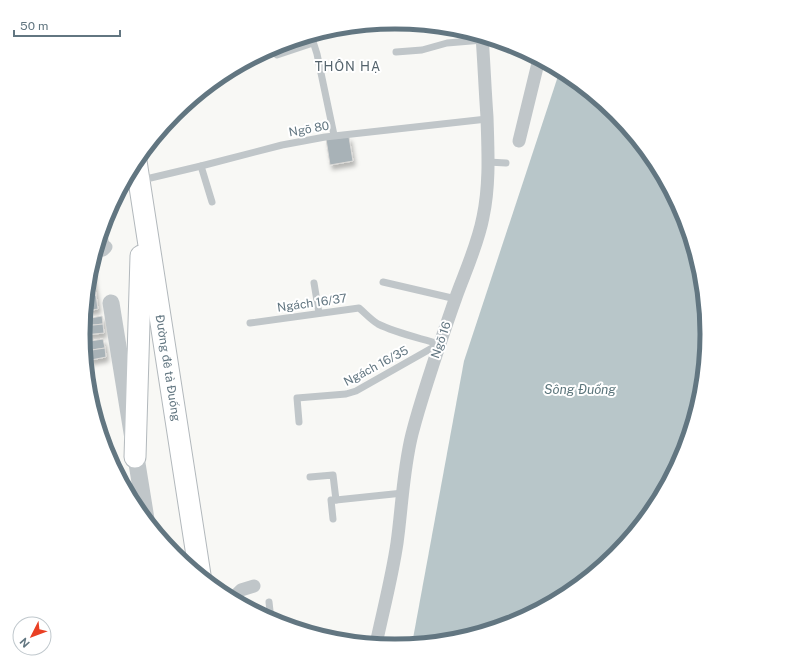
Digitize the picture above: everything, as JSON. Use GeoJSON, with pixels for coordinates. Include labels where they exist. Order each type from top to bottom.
{"type":"FeatureCollection","features":[{"type":"Feature","properties":{"kind":"main road","name":"Đường đê tả Đuống"},"geometry":{"type":"LineString","coordinates":[[138,171],[199,567]]}},
{"type":"Feature","properties":{"kind":"main road"},"geometry":{"type":"LineString","coordinates":[[136,457],[143,202]]}},
{"type":"Feature","properties":{"kind":"street","name":"Ngõ 16"},"geometry":{"type":"LineString","coordinates":[[377,638],[394,563],[405,476],[412,436],[439,344],[477,240],[487,197],[487,119],[483,42]]}},
{"type":"Feature","properties":{"kind":"street"},"geometry":{"type":"LineString","coordinates":[[519,141],[538,64]]}},
{"type":"Feature","properties":{"kind":"street"},"geometry":{"type":"LineString","coordinates":[[111,303],[144,506]]}},
{"type":"Feature","properties":{"kind":"street"},"geometry":{"type":"LineString","coordinates":[[236,594],[241,590],[254,586]]}},
{"type":"Feature","properties":{"kind":"lane"},"geometry":{"type":"LineString","coordinates":[[396,52],[422,50],[446,43],[474,39]]}},
{"type":"Feature","properties":{"kind":"lane"},"geometry":{"type":"LineString","coordinates":[[276,54],[276,55],[313,43],[317,54],[334,135]]}},
{"type":"Feature","properties":{"kind":"lane","name":"Ngõ 80"},"geometry":{"type":"LineString","coordinates":[[138,171],[201,166],[282,145],[334,135],[487,119]]}},
{"type":"Feature","properties":{"kind":"lane"},"geometry":{"type":"LineString","coordinates":[[488,162],[506,163]]}},
{"type":"Feature","properties":{"kind":"lane"},"geometry":{"type":"LineString","coordinates":[[201,166],[212,202]]}},
{"type":"Feature","properties":{"kind":"lane"},"geometry":{"type":"LineString","coordinates":[[383,282],[456,299]]}},
{"type":"Feature","properties":{"kind":"lane"},"geometry":{"type":"LineString","coordinates":[[314,283],[319,313]]}},
{"type":"Feature","properties":{"kind":"lane","name":"Ngách 16/37"},"geometry":{"type":"LineString","coordinates":[[250,323],[358,308],[378,323],[439,344]]}},
{"type":"Feature","properties":{"kind":"lane","name":"Ngách 16/35"},"geometry":{"type":"LineString","coordinates":[[299,422],[297,398],[346,394],[356,391],[439,344]]}},
{"type":"Feature","properties":{"kind":"lane"},"geometry":{"type":"LineString","coordinates":[[310,477],[333,475],[336,500]]}},
{"type":"Feature","properties":{"kind":"lane"},"geometry":{"type":"LineString","coordinates":[[333,519],[331,500],[403,493]]}},
{"type":"Feature","properties":{"kind":"lane"},"geometry":{"type":"LineString","coordinates":[[269,602],[271,612]]}},
{"type":"Feature","properties":{"kind":"water","name":"Sông Đuống"},"geometry":{"type":"Polygon","coordinates":[[[558,76],[597,105],[625,133],[660,182],[677,217],[690,255],[698,294],[700,314],[700,354],[695,394],[677,451],[660,487],[625,535],[597,563],[565,588],[530,608],[512,616],[474,629],[413,638],[464,361],[558,76]]]}},
{"type":"Feature","properties":{"kind":"building"},"geometry":{"type":"Polygon","coordinates":[[[349,137],[353,161],[330,165],[326,139],[349,137]]]}},
{"type":"Feature","properties":{"kind":"building"},"geometry":{"type":"Polygon","coordinates":[[[94,285],[96,295],[93,296],[94,285]]]}},
{"type":"Feature","properties":{"kind":"building"},"geometry":{"type":"Polygon","coordinates":[[[96,295],[98,309],[91,310],[93,296],[96,295]]]}},
{"type":"Feature","properties":{"kind":"building"},"geometry":{"type":"Polygon","coordinates":[[[102,316],[103,324],[90,325],[91,318],[102,316]]]}},
{"type":"Feature","properties":{"kind":"building"},"geometry":{"type":"Polygon","coordinates":[[[103,324],[104,333],[90,334],[90,325],[103,324]]]}},
{"type":"Feature","properties":{"kind":"building"},"geometry":{"type":"Polygon","coordinates":[[[103,339],[105,348],[91,350],[90,341],[103,339]]]}},
{"type":"Feature","properties":{"kind":"building"},"geometry":{"type":"Polygon","coordinates":[[[105,348],[106,357],[92,360],[91,350],[105,348]]]}},
{"type":"Feature","properties":{"kind":"district","name":"THÔN HẠ"},"geometry":{"type":"Point","coordinates":[348,66]}}]}
